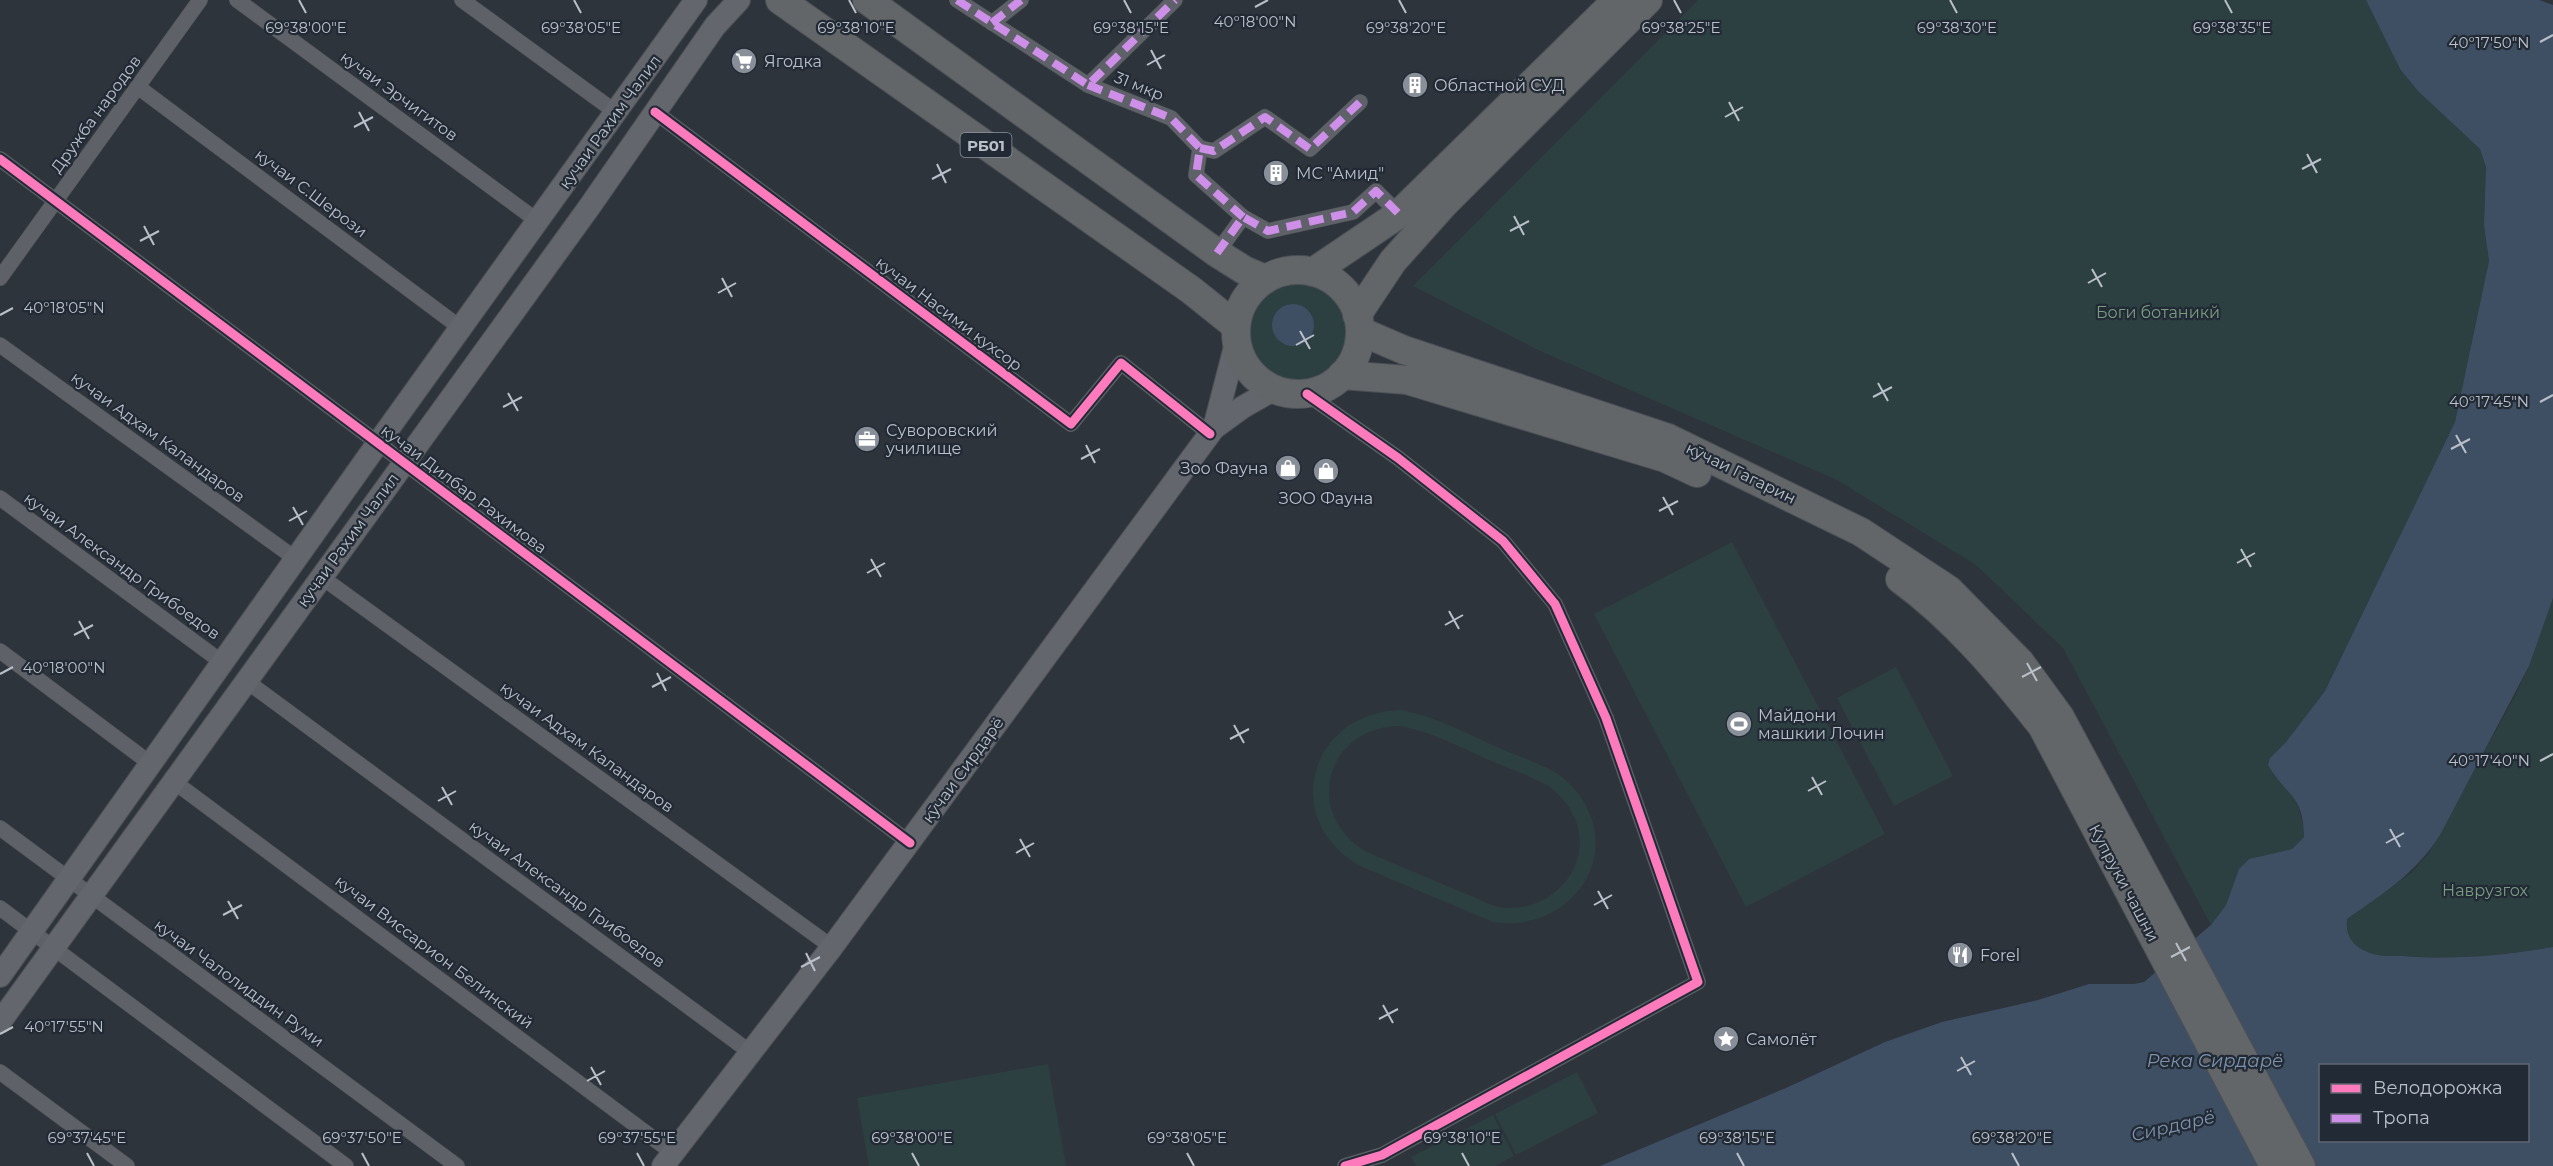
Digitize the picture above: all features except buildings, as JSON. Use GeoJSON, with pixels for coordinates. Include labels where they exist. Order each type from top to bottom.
{"type":"FeatureCollection","features":[{"type":"Feature","properties":{"kind":"highway","name":"РБ01"},"geometry":{"type":"LineString","coordinates":[[780,0],[1191,290],[1236,334],[1243,362],[1256,379],[1273,390]]}},
{"type":"Feature","properties":{"kind":"highway","name":"РБ01"},"geometry":{"type":"LineString","coordinates":[[867,0],[1217,253],[1244,270],[1265,279]]}},
{"type":"Feature","properties":{"kind":"highway"},"geometry":{"type":"LineString","coordinates":[[1312,272],[1399,214],[1617,0]]}},
{"type":"Feature","properties":{"kind":"highway"},"geometry":{"type":"LineString","coordinates":[[1359,323],[1393,261],[1444,204],[1648,0]]}},
{"type":"Feature","properties":{"kind":"highway"},"geometry":{"type":"LineString","coordinates":[[1236,334],[1245,299],[1265,279],[1288,272],[1312,272],[1328,278],[1351,300],[1359,323],[1358,347],[1352,362],[1342,375],[1326,388],[1307,394],[1290,394],[1273,390]]}},
{"type":"Feature","properties":{"kind":"highway","name":"кӯчаи Гагарин"},"geometry":{"type":"LineString","coordinates":[[1359,323],[1404,350],[1668,438],[1861,531],[1949,590],[2020,662],[2051,722]]}},
{"type":"Feature","properties":{"kind":"highway","name":"кӯчаи Гагарин"},"geometry":{"type":"LineString","coordinates":[[1342,375],[1407,380],[1665,458],[1862,553],[1931,602],[2013,689],[2051,722]]}},
{"type":"Feature","properties":{"kind":"highway"},"geometry":{"type":"LineString","coordinates":[[2051,722],[2301,1166]]}},
{"type":"Feature","properties":{"kind":"highway","name":"Купруки чашни"},"geometry":{"type":"LineString","coordinates":[[2051,722],[2274,1166]]}},
{"type":"Feature","properties":{"kind":"main road","name":"кучаи Рахим Чалил"},"geometry":{"type":"LineString","coordinates":[[0,976],[696,0]]}},
{"type":"Feature","properties":{"kind":"main road","name":"кучаи Рахим Чалил"},"geometry":{"type":"LineString","coordinates":[[0,1022],[320,576],[404,463],[715,26],[739,0]]}},
{"type":"Feature","properties":{"kind":"main road"},"geometry":{"type":"LineString","coordinates":[[1212,431],[1236,334]]}},
{"type":"Feature","properties":{"kind":"main road"},"geometry":{"type":"LineString","coordinates":[[1212,431],[1243,407],[1273,390]]}},
{"type":"Feature","properties":{"kind":"main road","name":"кӯчаи Сирдарё"},"geometry":{"type":"LineString","coordinates":[[668,1160],[910,843],[1212,431]]}},
{"type":"Feature","properties":{"kind":"street","name":"Дружба народов"},"geometry":{"type":"LineString","coordinates":[[0,278],[201,0]]}},
{"type":"Feature","properties":{"kind":"street","name":"кучаи Эрчигитов"},"geometry":{"type":"LineString","coordinates":[[237,0],[539,222]]}},
{"type":"Feature","properties":{"kind":"street"},"geometry":{"type":"LineString","coordinates":[[462,0],[617,112]]}},
{"type":"Feature","properties":{"kind":"street","name":"31 мкр"},"geometry":{"type":"LineString","coordinates":[[957,0],[1088,85],[1171,118],[1200,148]]}},
{"type":"Feature","properties":{"kind":"street"},"geometry":{"type":"LineString","coordinates":[[992,23],[1021,0]]}},
{"type":"Feature","properties":{"kind":"street","name":"31 мкр"},"geometry":{"type":"LineString","coordinates":[[1088,85],[1175,0]]}},
{"type":"Feature","properties":{"kind":"street","name":"кучаи С.Шерози"},"geometry":{"type":"LineString","coordinates":[[138,87],[462,329]]}},
{"type":"Feature","properties":{"kind":"street"},"geometry":{"type":"LineString","coordinates":[[1360,102],[1310,150],[1265,117],[1214,151],[1200,148],[1196,175],[1243,217],[1268,231],[1353,212],[1376,191],[1399,214]]}},
{"type":"Feature","properties":{"kind":"street","name":"кучаи Насими кухсор"},"geometry":{"type":"LineString","coordinates":[[655,112],[1071,424],[1121,363],[1212,431]]}},
{"type":"Feature","properties":{"kind":"street","name":"кучаи Дилбар Рахимова"},"geometry":{"type":"LineString","coordinates":[[0,159],[910,843]]}},
{"type":"Feature","properties":{"kind":"street"},"geometry":{"type":"LineString","coordinates":[[1217,253],[1243,217]]}},
{"type":"Feature","properties":{"kind":"street","name":"кучаи Адхам Каландаров"},"geometry":{"type":"LineString","coordinates":[[0,345],[296,559]]}},
{"type":"Feature","properties":{"kind":"street"},"geometry":{"type":"LineString","coordinates":[[1307,394],[1398,458],[1503,541],[1555,604],[1606,718],[1698,982],[1382,1155],[1345,1166]]}},
{"type":"Feature","properties":{"kind":"street","name":"кучаи Александр Грибоедов"},"geometry":{"type":"LineString","coordinates":[[0,498],[223,663]]}},
{"type":"Feature","properties":{"kind":"street","name":"кучаи Адхам Каландаров"},"geometry":{"type":"LineString","coordinates":[[320,576],[832,947]]}},
{"type":"Feature","properties":{"kind":"street"},"geometry":{"type":"LineString","coordinates":[[0,651],[151,764]]}},
{"type":"Feature","properties":{"kind":"street","name":"кучаи Александр Грибоедов"},"geometry":{"type":"LineString","coordinates":[[245,680],[750,1052]]}},
{"type":"Feature","properties":{"kind":"street","name":"кучаи Виссарион Белинский"},"geometry":{"type":"LineString","coordinates":[[173,781],[668,1160]]}},
{"type":"Feature","properties":{"kind":"street","name":"кучаи Чалолиддин Руми"},"geometry":{"type":"LineString","coordinates":[[0,828],[457,1166]]}},
{"type":"Feature","properties":{"kind":"street"},"geometry":{"type":"LineString","coordinates":[[0,908],[346,1166]]}},
{"type":"Feature","properties":{"kind":"street"},"geometry":{"type":"LineString","coordinates":[[0,1072],[127,1166]]}},
{"type":"Feature","properties":{"kind":"green space","name":"Боги ботаникй"},"geometry":{"type":"Polygon","coordinates":[[[1698,0],[2366,0],[2400,69],[2418,91],[2480,149],[2486,167],[2484,225],[2489,261],[2455,422],[2325,691],[2286,742],[2270,758],[2275,776],[2295,797],[2304,825],[2304,837],[2292,849],[2249,859],[2239,869],[2226,905],[2211,925],[2063,648],[1976,565],[1837,480],[1538,350],[1413,286],[1698,0]]]}},
{"type":"Feature","properties":{"kind":"green space"},"geometry":{"type":"Polygon","coordinates":[[[1298,280],[1318,284],[1335,295],[1346,312],[1350,332],[1346,352],[1335,369],[1318,380],[1298,384],[1278,380],[1261,369],[1250,352],[1246,332],[1250,312],[1261,295],[1278,284],[1298,280]]]}},
{"type":"Feature","properties":{"kind":"green space","name":"Майдони машкии Лочин"},"geometry":{"type":"Polygon","coordinates":[[[1732,542],[1885,834],[1746,907],[1594,614],[1732,542]]]}},
{"type":"Feature","properties":{"kind":"green space","name":"Наврузгох"},"geometry":{"type":"Polygon","coordinates":[[[2553,598],[2553,947],[2496,955],[2440,958],[2381,956],[2364,951],[2351,940],[2347,931],[2347,919],[2412,872],[2428,854],[2515,696],[2529,666],[2553,598]]]}},
{"type":"Feature","properties":{"kind":"green space"},"geometry":{"type":"Polygon","coordinates":[[[1896,667],[1953,776],[1894,806],[1837,698],[1896,667]]]}},
{"type":"Feature","properties":{"kind":"green space"},"geometry":{"type":"Polygon","coordinates":[[[1401,710],[1426,716],[1561,776],[1578,793],[1591,817],[1596,842],[1592,865],[1582,886],[1566,903],[1545,916],[1520,923],[1493,922],[1362,867],[1336,848],[1320,824],[1313,799],[1316,773],[1326,749],[1344,729],[1369,716],[1401,710]],[[1400,726],[1374,730],[1354,741],[1339,757],[1331,776],[1329,797],[1335,818],[1348,837],[1369,853],[1497,907],[1519,907],[1539,902],[1555,892],[1568,877],[1577,860],[1580,841],[1576,822],[1565,802],[1557,793],[1534,779],[1446,740],[1400,726]]]}},
{"type":"Feature","properties":{"kind":"green space"},"geometry":{"type":"Polygon","coordinates":[[[1048,1064],[1066,1166],[869,1166],[857,1098],[1048,1064]]]}},
{"type":"Feature","properties":{"kind":"green space"},"geometry":{"type":"Polygon","coordinates":[[[1577,1072],[1598,1113],[1516,1155],[1495,1114],[1577,1072]]]}},
{"type":"Feature","properties":{"kind":"green space"},"geometry":{"type":"Polygon","coordinates":[[[1493,1115],[1514,1156],[1495,1166],[1416,1166],[1411,1157],[1493,1115]]]}},
{"type":"Feature","properties":{"kind":"water","name":"Река Сирдарё"},"geometry":{"type":"Polygon","coordinates":[[[2366,0],[2539,0],[2553,5],[2553,598],[2529,666],[2440,835],[2410,872],[2347,919],[2347,931],[2351,940],[2359,948],[2381,956],[2440,958],[2515,953],[2553,947],[2553,1166],[1600,1166],[1786,1088],[1885,1042],[1942,1022],[2038,1000],[2089,984],[2144,982],[2211,925],[2226,905],[2239,869],[2249,859],[2292,849],[2304,837],[2301,812],[2293,797],[2268,765],[2270,758],[2286,742],[2325,691],[2455,422],[2489,261],[2484,225],[2486,167],[2480,149],[2418,91],[2400,69],[2366,0]]]}},
{"type":"Feature","properties":{"kind":"water"},"geometry":{"type":"Polygon","coordinates":[[[1293,304],[1308,310],[1314,325],[1308,340],[1293,346],[1278,340],[1272,325],[1278,310],[1293,304]]]}},
{"type":"Feature","properties":{"kind":"marked path"},"geometry":{"type":"LineString","coordinates":[[957,0],[1088,85],[1175,0]]}},
{"type":"Feature","properties":{"kind":"marked path"},"geometry":{"type":"LineString","coordinates":[[992,23],[1021,0]]}},
{"type":"Feature","properties":{"kind":"marked path"},"geometry":{"type":"LineString","coordinates":[[1088,85],[1171,118],[1200,148],[1196,175],[1243,217]]}},
{"type":"Feature","properties":{"kind":"marked path"},"geometry":{"type":"LineString","coordinates":[[1200,148],[1214,151],[1265,117],[1310,149],[1360,102]]}},
{"type":"Feature","properties":{"kind":"marked path"},"geometry":{"type":"LineString","coordinates":[[1217,253],[1243,217],[1268,231],[1353,212],[1376,191],[1399,214]]}},
{"type":"Feature","properties":{"kind":"cycle path"},"geometry":{"type":"LineString","coordinates":[[655,112],[1071,424],[1121,363],[1210,434]]}},
{"type":"Feature","properties":{"kind":"cycle path"},"geometry":{"type":"LineString","coordinates":[[0,159],[910,843]]}},
{"type":"Feature","properties":{"kind":"cycle path"},"geometry":{"type":"LineString","coordinates":[[1307,394],[1398,458],[1503,541],[1555,604],[1606,718],[1698,982],[1382,1155],[1345,1166]]}},
{"type":"Feature","properties":{"kind":"place","name":"Ягодка"},"geometry":{"type":"Point","coordinates":[744,61]}},
{"type":"Feature","properties":{"kind":"place","name":"Областной СУД"},"geometry":{"type":"Point","coordinates":[1415,85]}},
{"type":"Feature","properties":{"kind":"place","name":"МС \"Амид\""},"geometry":{"type":"Point","coordinates":[1276,173]}},
{"type":"Feature","properties":{"kind":"place","name":"Суворовский училище"},"geometry":{"type":"Point","coordinates":[867,439]}},
{"type":"Feature","properties":{"kind":"place","name":"Зоо Фауна"},"geometry":{"type":"Point","coordinates":[1288,468]}},
{"type":"Feature","properties":{"kind":"place","name":"ЗОО Фауна"},"geometry":{"type":"Point","coordinates":[1326,471]}},
{"type":"Feature","properties":{"kind":"place","name":"Майдони машкии Лочин"},"geometry":{"type":"Point","coordinates":[1739,724]}},
{"type":"Feature","properties":{"kind":"place","name":"Forel"},"geometry":{"type":"Point","coordinates":[1960,955]}},
{"type":"Feature","properties":{"kind":"place","name":"Самолёт"},"geometry":{"type":"Point","coordinates":[1726,1039]}},
{"type":"Feature","properties":{"kind":"water label","name":"Сирдарё"},"geometry":{"type":"Point","coordinates":[2173,1126]}}]}
